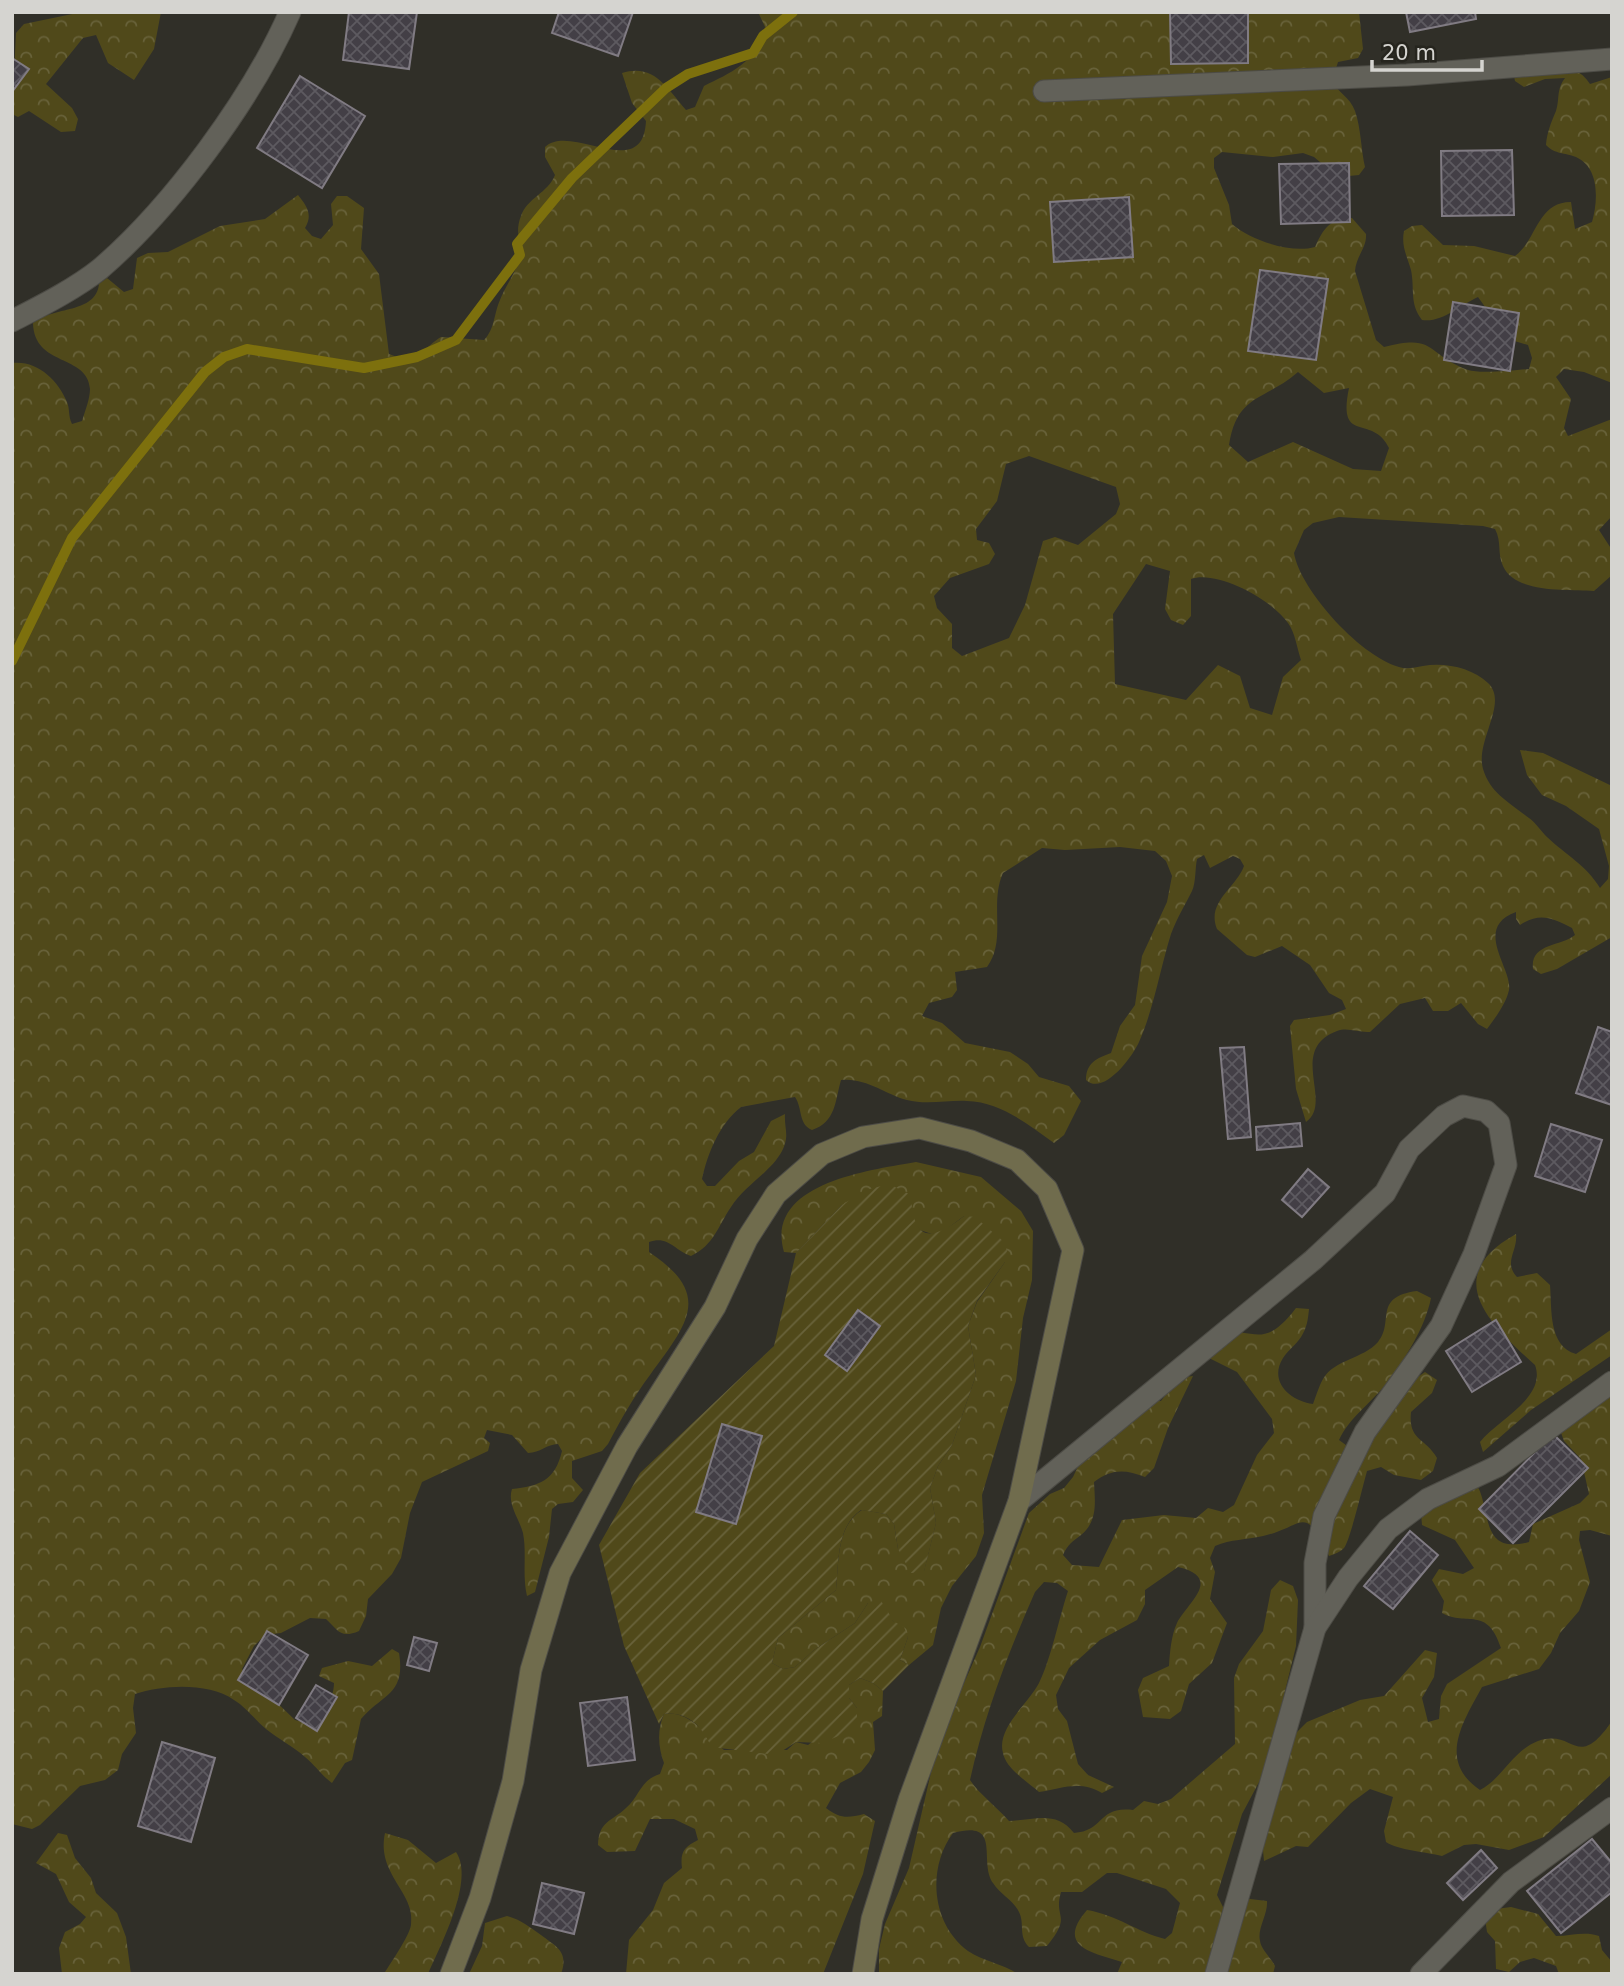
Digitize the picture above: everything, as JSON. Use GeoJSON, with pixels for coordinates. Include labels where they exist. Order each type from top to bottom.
{"type":"FeatureCollection","features":[{"type":"Feature","properties":{"kind":"street"},"geometry":{"type":"LineString","coordinates":[[12,320],[98,270],[142,228],[193,166],[247,90],[290,12]]}},
{"type":"Feature","properties":{"kind":"street"},"geometry":{"type":"LineString","coordinates":[[1044,91],[1406,75],[1612,59]]}},
{"type":"Feature","properties":{"kind":"street"},"geometry":{"type":"LineString","coordinates":[[1019,1501],[1313,1259],[1385,1193],[1409,1149],[1444,1116],[1462,1106],[1486,1111],[1499,1124],[1506,1165],[1474,1254],[1441,1326],[1365,1432],[1324,1516],[1315,1563],[1315,1628],[1216,1974]]}},
{"type":"Feature","properties":{"kind":"street"},"geometry":{"type":"LineString","coordinates":[[451,1974],[480,1898],[513,1781],[531,1670],[560,1573],[627,1446],[715,1307],[747,1239],[776,1194],[822,1154],[863,1137],[920,1129],[971,1141],[1017,1160],[1047,1189],[1073,1250],[1019,1501],[909,1800],[872,1919],[863,1974]]}},
{"type":"Feature","properties":{"kind":"street"},"geometry":{"type":"LineString","coordinates":[[1315,1628],[1348,1578],[1388,1529],[1428,1499],[1498,1466],[1612,1382]]}},
{"type":"Feature","properties":{"kind":"street"},"geometry":{"type":"LineString","coordinates":[[1421,1974],[1511,1882],[1612,1808]]}},
{"type":"Feature","properties":{"kind":"green space"},"geometry":{"type":"Polygon","coordinates":[[[82,12],[161,12],[154,49],[134,80],[108,63],[96,35],[83,38],[46,84],[72,108],[78,119],[75,131],[61,132],[29,111],[18,117],[12,114],[16,33],[24,24],[82,12]]]}},
{"type":"Feature","properties":{"kind":"green space"},"geometry":{"type":"Polygon","coordinates":[[[758,12],[1359,12],[1363,49],[1358,58],[1338,62],[1332,81],[1355,111],[1365,167],[1359,175],[1338,177],[1314,157],[1303,153],[1273,157],[1222,152],[1214,158],[1214,168],[1229,205],[1232,224],[1271,244],[1305,249],[1315,247],[1324,230],[1333,222],[1352,218],[1366,234],[1355,271],[1376,340],[1384,347],[1413,342],[1423,344],[1454,364],[1481,372],[1529,369],[1532,358],[1528,345],[1508,339],[1478,297],[1437,319],[1422,320],[1414,302],[1404,231],[1412,226],[1422,225],[1443,245],[1474,246],[1515,256],[1544,215],[1560,204],[1571,202],[1575,229],[1592,222],[1596,195],[1589,169],[1576,157],[1557,152],[1546,145],[1560,87],[1565,78],[1545,79],[1524,87],[1515,81],[1513,71],[1565,67],[1575,70],[1590,84],[1612,77],[1612,383],[1584,372],[1564,369],[1556,377],[1571,399],[1564,428],[1568,436],[1612,419],[1612,516],[1599,530],[1612,550],[1612,575],[1594,591],[1530,586],[1509,575],[1500,557],[1495,529],[1483,526],[1339,517],[1313,523],[1304,530],[1294,553],[1308,585],[1321,604],[1370,652],[1403,668],[1431,665],[1458,667],[1474,673],[1488,683],[1495,701],[1482,758],[1483,769],[1490,785],[1501,797],[1532,820],[1547,837],[1582,867],[1600,888],[1608,879],[1609,866],[1599,829],[1566,806],[1542,795],[1527,775],[1520,750],[1543,753],[1612,786],[1612,937],[1557,969],[1541,974],[1533,969],[1536,954],[1575,935],[1572,928],[1546,918],[1534,919],[1520,925],[1516,912],[1503,919],[1497,928],[1496,938],[1509,981],[1509,990],[1503,1006],[1487,1029],[1478,1024],[1461,1003],[1448,1011],[1433,1011],[1425,998],[1400,1004],[1370,1032],[1337,1031],[1322,1040],[1315,1050],[1313,1063],[1316,1102],[1313,1113],[1306,1122],[1296,1089],[1290,1026],[1294,1020],[1330,1015],[1346,1009],[1342,1000],[1329,993],[1310,965],[1282,946],[1255,957],[1247,955],[1217,929],[1215,911],[1244,866],[1240,859],[1233,856],[1210,868],[1204,855],[1197,859],[1193,887],[1171,934],[1139,1042],[1116,1073],[1100,1083],[1093,1084],[1086,1080],[1090,1065],[1111,1053],[1120,1026],[1135,1005],[1142,956],[1167,902],[1172,876],[1166,861],[1155,851],[1120,847],[1065,850],[1042,848],[1003,873],[997,897],[996,945],[987,967],[955,972],[957,990],[952,997],[929,1003],[922,1016],[942,1023],[965,1043],[1010,1052],[1028,1064],[1039,1077],[1069,1086],[1081,1101],[1064,1135],[1054,1143],[1013,1115],[991,1105],[967,1101],[914,1101],[867,1083],[850,1080],[841,1080],[830,1116],[826,1122],[812,1130],[805,1124],[795,1097],[741,1107],[727,1121],[711,1149],[702,1179],[707,1186],[715,1186],[739,1161],[754,1152],[771,1121],[785,1114],[786,1136],[782,1151],[771,1166],[736,1199],[715,1234],[699,1252],[691,1256],[661,1240],[649,1242],[649,1252],[682,1282],[688,1296],[688,1310],[675,1340],[633,1400],[608,1444],[602,1451],[572,1461],[572,1478],[583,1490],[573,1502],[558,1504],[552,1509],[549,1537],[535,1592],[527,1596],[523,1533],[512,1506],[512,1489],[538,1484],[544,1480],[555,1469],[562,1451],[558,1444],[528,1453],[512,1435],[487,1430],[484,1438],[490,1443],[488,1451],[422,1482],[410,1513],[401,1558],[392,1574],[368,1599],[366,1616],[359,1631],[343,1634],[326,1619],[310,1618],[281,1633],[265,1635],[254,1646],[242,1669],[295,1720],[303,1721],[317,1717],[331,1698],[334,1683],[319,1676],[322,1668],[348,1661],[372,1666],[392,1649],[399,1653],[399,1678],[396,1686],[361,1719],[352,1760],[345,1763],[332,1783],[300,1753],[223,1694],[199,1688],[172,1687],[135,1694],[133,1708],[136,1733],[122,1754],[118,1770],[105,1780],[80,1786],[40,1825],[32,1829],[12,1824],[12,363],[30,365],[46,373],[63,394],[72,424],[82,421],[90,393],[87,378],[80,370],[42,347],[36,337],[33,323],[51,314],[82,305],[96,294],[99,284],[107,278],[124,292],[133,289],[137,258],[148,253],[168,252],[220,226],[265,219],[298,195],[308,211],[309,219],[305,228],[312,236],[321,239],[333,225],[331,204],[337,196],[347,196],[364,208],[361,249],[379,274],[389,354],[413,357],[441,337],[484,340],[519,260],[518,231],[521,216],[555,175],[545,157],[545,147],[557,141],[571,141],[620,150],[633,148],[642,139],[646,121],[632,103],[622,73],[643,71],[659,79],[686,110],[695,107],[704,86],[734,70],[751,57],[765,27],[758,12]],[[1298,372],[1246,407],[1233,428],[1229,445],[1248,462],[1293,442],[1353,469],[1381,471],[1389,448],[1382,438],[1374,432],[1358,427],[1348,417],[1349,388],[1324,393],[1298,372]],[[1029,456],[1006,464],[997,501],[976,529],[977,540],[989,543],[995,554],[989,564],[950,578],[934,596],[937,608],[952,624],[952,648],[962,656],[1009,638],[1025,605],[1043,541],[1055,537],[1078,545],[1116,514],[1120,504],[1116,487],[1029,456]],[[1146,564],[1113,614],[1115,684],[1186,700],[1218,665],[1240,676],[1250,708],[1272,715],[1283,677],[1301,660],[1292,631],[1280,614],[1244,589],[1215,579],[1191,579],[1191,616],[1183,625],[1171,620],[1165,609],[1170,571],[1146,564]]]}},
{"type":"Feature","properties":{"kind":"green space"},"geometry":{"type":"Polygon","coordinates":[[[916,1162],[981,1177],[1021,1211],[1033,1231],[1032,1280],[1023,1318],[1016,1381],[982,1495],[984,1533],[976,1556],[952,1586],[941,1608],[933,1645],[909,1665],[900,1660],[908,1637],[893,1621],[868,1603],[855,1623],[814,1650],[795,1667],[783,1669],[772,1663],[778,1638],[836,1590],[843,1535],[847,1525],[862,1510],[886,1514],[894,1524],[898,1549],[924,1571],[936,1523],[930,1488],[938,1466],[952,1445],[976,1375],[968,1326],[977,1302],[1005,1262],[964,1216],[944,1231],[932,1234],[920,1230],[912,1220],[842,1205],[796,1253],[784,1252],[782,1229],[790,1210],[805,1195],[826,1184],[849,1176],[916,1162]]]}},
{"type":"Feature","properties":{"kind":"green space"},"geometry":{"type":"Polygon","coordinates":[[[889,1184],[911,1195],[915,1222],[926,1233],[942,1230],[964,1216],[975,1217],[1003,1241],[1007,1251],[1005,1262],[977,1301],[968,1326],[976,1375],[952,1445],[938,1466],[930,1488],[936,1523],[924,1572],[911,1573],[898,1549],[894,1524],[886,1514],[861,1510],[853,1517],[843,1536],[836,1590],[778,1638],[772,1663],[783,1669],[795,1667],[814,1650],[855,1623],[868,1603],[880,1599],[893,1621],[904,1627],[908,1637],[900,1660],[909,1665],[883,1691],[860,1678],[849,1685],[849,1698],[857,1708],[857,1720],[848,1732],[822,1743],[796,1742],[776,1755],[711,1747],[698,1727],[680,1715],[664,1714],[659,1724],[624,1646],[599,1545],[640,1473],[774,1346],[796,1253],[842,1205],[866,1190],[889,1184]]]}},
{"type":"Feature","properties":{"kind":"green space"},"geometry":{"type":"Polygon","coordinates":[[[1516,1234],[1511,1261],[1513,1272],[1517,1277],[1537,1273],[1550,1285],[1553,1326],[1560,1343],[1576,1354],[1612,1329],[1612,1355],[1531,1410],[1483,1452],[1480,1442],[1527,1398],[1537,1377],[1535,1365],[1489,1317],[1480,1300],[1476,1284],[1480,1267],[1493,1250],[1516,1234]]]}},
{"type":"Feature","properties":{"kind":"green space"},"geometry":{"type":"Polygon","coordinates":[[[1417,1291],[1431,1298],[1413,1344],[1385,1385],[1354,1418],[1339,1440],[1350,1448],[1401,1389],[1425,1372],[1437,1380],[1432,1393],[1411,1412],[1411,1421],[1415,1434],[1437,1458],[1433,1471],[1421,1480],[1394,1475],[1381,1467],[1367,1471],[1347,1543],[1337,1553],[1329,1556],[1314,1529],[1302,1522],[1263,1536],[1215,1546],[1210,1558],[1215,1572],[1210,1599],[1227,1623],[1212,1663],[1189,1684],[1181,1711],[1170,1719],[1143,1717],[1138,1690],[1143,1678],[1169,1666],[1175,1628],[1201,1584],[1192,1572],[1178,1567],[1145,1590],[1145,1604],[1137,1620],[1100,1640],[1069,1668],[1056,1695],[1058,1709],[1067,1721],[1078,1764],[1088,1775],[1114,1787],[1102,1793],[1079,1786],[1039,1792],[1013,1770],[1003,1753],[1004,1734],[1039,1683],[1068,1591],[1057,1583],[1044,1582],[1035,1592],[1006,1661],[982,1732],[970,1780],[1009,1821],[1052,1819],[1060,1821],[1074,1833],[1091,1828],[1113,1812],[1133,1810],[1144,1801],[1158,1804],[1171,1799],[1235,1744],[1234,1678],[1239,1664],[1263,1631],[1271,1590],[1280,1580],[1293,1586],[1298,1600],[1296,1646],[1266,1769],[1242,1814],[1217,1895],[1223,1907],[1250,1899],[1267,1901],[1259,1936],[1262,1947],[1275,1966],[1273,1974],[1117,1974],[1122,1962],[1090,1951],[1076,1940],[1078,1922],[1087,1910],[1165,1939],[1172,1933],[1180,1903],[1166,1889],[1117,1873],[1107,1873],[1082,1892],[1061,1892],[1061,1922],[1055,1936],[1047,1946],[1029,1947],[1024,1939],[1019,1912],[996,1887],[989,1874],[984,1837],[978,1832],[968,1830],[953,1833],[939,1862],[937,1895],[940,1911],[946,1926],[968,1951],[1018,1974],[879,1974],[879,1949],[885,1924],[909,1868],[938,1742],[980,1647],[1029,1513],[1050,1494],[1064,1488],[1073,1477],[1092,1437],[1119,1405],[1131,1400],[1161,1401],[1178,1378],[1193,1376],[1168,1428],[1154,1468],[1145,1477],[1118,1472],[1094,1482],[1093,1517],[1086,1530],[1063,1555],[1072,1565],[1099,1567],[1122,1520],[1164,1515],[1196,1518],[1208,1508],[1223,1512],[1234,1505],[1257,1455],[1274,1433],[1272,1419],[1237,1372],[1201,1354],[1201,1342],[1209,1331],[1266,1334],[1275,1330],[1296,1308],[1309,1309],[1305,1330],[1283,1358],[1278,1375],[1284,1389],[1290,1394],[1313,1404],[1328,1372],[1378,1342],[1383,1334],[1389,1304],[1403,1294],[1417,1291]]]}},
{"type":"Feature","properties":{"kind":"green space"},"geometry":{"type":"Polygon","coordinates":[[[1612,1394],[1612,1536],[1590,1530],[1580,1531],[1579,1540],[1590,1582],[1579,1611],[1560,1633],[1551,1653],[1539,1669],[1482,1687],[1462,1727],[1457,1754],[1467,1779],[1480,1790],[1529,1745],[1550,1739],[1583,1747],[1600,1736],[1612,1721],[1612,1774],[1544,1837],[1509,1850],[1476,1844],[1464,1845],[1442,1856],[1391,1845],[1386,1842],[1384,1831],[1393,1797],[1370,1789],[1351,1803],[1308,1847],[1296,1846],[1264,1861],[1262,1839],[1290,1739],[1307,1722],[1360,1700],[1384,1696],[1425,1650],[1437,1653],[1434,1677],[1422,1698],[1428,1722],[1439,1719],[1441,1696],[1447,1684],[1501,1648],[1489,1626],[1483,1622],[1442,1613],[1444,1601],[1432,1580],[1439,1569],[1463,1574],[1474,1568],[1455,1540],[1422,1525],[1421,1513],[1478,1487],[1490,1529],[1495,1537],[1503,1543],[1529,1542],[1533,1524],[1580,1503],[1589,1494],[1581,1459],[1564,1441],[1560,1430],[1612,1394]]]}},
{"type":"Feature","properties":{"kind":"green space"},"geometry":{"type":"Polygon","coordinates":[[[860,1678],[883,1691],[882,1716],[873,1722],[875,1750],[861,1772],[840,1783],[826,1808],[840,1816],[864,1814],[875,1821],[863,1874],[823,1974],[626,1974],[629,1940],[653,1910],[664,1883],[682,1868],[684,1851],[698,1840],[695,1829],[674,1819],[650,1819],[635,1851],[607,1852],[598,1845],[603,1826],[631,1803],[648,1780],[660,1774],[664,1763],[659,1732],[664,1714],[682,1716],[689,1720],[724,1750],[787,1750],[796,1742],[808,1745],[857,1708],[849,1698],[849,1685],[860,1678]]]}},
{"type":"Feature","properties":{"kind":"green space"},"geometry":{"type":"Polygon","coordinates":[[[58,1833],[67,1835],[75,1858],[91,1878],[96,1893],[117,1913],[126,1937],[131,1974],[62,1974],[59,1948],[65,1932],[80,1924],[86,1917],[69,1902],[56,1874],[36,1863],[58,1833]]]}},
{"type":"Feature","properties":{"kind":"green space"},"geometry":{"type":"Polygon","coordinates":[[[385,1833],[408,1840],[436,1863],[456,1852],[461,1864],[459,1895],[454,1912],[428,1974],[384,1974],[411,1925],[408,1903],[386,1860],[385,1833]]]}},
{"type":"Feature","properties":{"kind":"green space"},"geometry":{"type":"Polygon","coordinates":[[[1511,1907],[1538,1914],[1556,1936],[1599,1936],[1602,1950],[1612,1962],[1612,1974],[1559,1974],[1556,1966],[1534,1958],[1520,1962],[1509,1972],[1496,1969],[1495,1941],[1487,1932],[1485,1918],[1496,1909],[1511,1907]]]}},
{"type":"Feature","properties":{"kind":"green space"},"geometry":{"type":"Polygon","coordinates":[[[507,1916],[525,1924],[560,1951],[564,1960],[561,1974],[469,1974],[482,1946],[485,1923],[507,1916]]]}},
{"type":"Feature","properties":{"kind":"building"},"geometry":{"type":"Polygon","coordinates":[[[349,12],[417,12],[409,69],[343,60],[349,12]]]}},
{"type":"Feature","properties":{"kind":"building"},"geometry":{"type":"Polygon","coordinates":[[[559,12],[633,12],[618,56],[552,33],[559,12]]]}},
{"type":"Feature","properties":{"kind":"building"},"geometry":{"type":"Polygon","coordinates":[[[1170,12],[1248,12],[1248,63],[1171,64],[1170,12]]]}},
{"type":"Feature","properties":{"kind":"building"},"geometry":{"type":"Polygon","coordinates":[[[1406,12],[1475,12],[1476,19],[1410,32],[1406,12]]]}},
{"type":"Feature","properties":{"kind":"building"},"geometry":{"type":"Polygon","coordinates":[[[12,58],[29,69],[12,92],[12,58]]]}},
{"type":"Feature","properties":{"kind":"building"},"geometry":{"type":"Polygon","coordinates":[[[300,76],[365,116],[322,188],[257,148],[300,76]]]}},
{"type":"Feature","properties":{"kind":"building"},"geometry":{"type":"Polygon","coordinates":[[[1512,150],[1514,215],[1442,216],[1441,151],[1512,150]]]}},
{"type":"Feature","properties":{"kind":"building"},"geometry":{"type":"Polygon","coordinates":[[[1349,163],[1350,222],[1281,224],[1279,164],[1349,163]]]}},
{"type":"Feature","properties":{"kind":"building"},"geometry":{"type":"Polygon","coordinates":[[[1129,197],[1133,257],[1054,262],[1050,202],[1129,197]]]}},
{"type":"Feature","properties":{"kind":"building"},"geometry":{"type":"Polygon","coordinates":[[[1260,270],[1328,279],[1316,360],[1248,351],[1260,270]]]}},
{"type":"Feature","properties":{"kind":"building"},"geometry":{"type":"Polygon","coordinates":[[[1453,302],[1519,313],[1510,371],[1444,360],[1453,302]]]}},
{"type":"Feature","properties":{"kind":"building"},"geometry":{"type":"Polygon","coordinates":[[[1598,1027],[1612,1032],[1612,1105],[1576,1093],[1598,1027]]]}},
{"type":"Feature","properties":{"kind":"building"},"geometry":{"type":"Polygon","coordinates":[[[1244,1047],[1251,1137],[1228,1139],[1220,1048],[1244,1047]]]}},
{"type":"Feature","properties":{"kind":"building"},"geometry":{"type":"Polygon","coordinates":[[[1300,1123],[1302,1146],[1257,1150],[1256,1127],[1300,1123]]]}},
{"type":"Feature","properties":{"kind":"building"},"geometry":{"type":"Polygon","coordinates":[[[1551,1124],[1602,1140],[1585,1192],[1535,1176],[1551,1124]]]}},
{"type":"Feature","properties":{"kind":"building"},"geometry":{"type":"Polygon","coordinates":[[[1308,1169],[1329,1187],[1302,1217],[1282,1200],[1308,1169]]]}},
{"type":"Feature","properties":{"kind":"building"},"geometry":{"type":"Polygon","coordinates":[[[858,1310],[880,1326],[847,1371],[825,1355],[858,1310]]]}},
{"type":"Feature","properties":{"kind":"building"},"geometry":{"type":"Polygon","coordinates":[[[1496,1320],[1521,1362],[1472,1392],[1446,1351],[1496,1320]]]}},
{"type":"Feature","properties":{"kind":"building"},"geometry":{"type":"Polygon","coordinates":[[[722,1424],[762,1436],[736,1524],[696,1512],[722,1424]]]}},
{"type":"Feature","properties":{"kind":"building"},"geometry":{"type":"Polygon","coordinates":[[[1553,1434],[1588,1468],[1513,1543],[1479,1509],[1553,1434]]]}},
{"type":"Feature","properties":{"kind":"building"},"geometry":{"type":"Polygon","coordinates":[[[1410,1531],[1438,1555],[1393,1609],[1364,1586],[1410,1531]]]}},
{"type":"Feature","properties":{"kind":"building"},"geometry":{"type":"Polygon","coordinates":[[[267,1631],[308,1655],[279,1705],[238,1680],[267,1631]]]}},
{"type":"Feature","properties":{"kind":"building"},"geometry":{"type":"Polygon","coordinates":[[[414,1637],[437,1643],[429,1671],[407,1665],[414,1637]]]}},
{"type":"Feature","properties":{"kind":"building"},"geometry":{"type":"Polygon","coordinates":[[[316,1685],[337,1697],[317,1731],[296,1718],[316,1685]]]}},
{"type":"Feature","properties":{"kind":"building"},"geometry":{"type":"Polygon","coordinates":[[[627,1697],[635,1760],[588,1766],[580,1703],[627,1697]]]}},
{"type":"Feature","properties":{"kind":"building"},"geometry":{"type":"Polygon","coordinates":[[[162,1742],[215,1758],[191,1842],[138,1826],[162,1742]]]}},
{"type":"Feature","properties":{"kind":"building"},"geometry":{"type":"Polygon","coordinates":[[[1592,1839],[1612,1863],[1612,1892],[1561,1933],[1527,1891],[1592,1839]]]}},
{"type":"Feature","properties":{"kind":"building"},"geometry":{"type":"Polygon","coordinates":[[[1481,1850],[1497,1868],[1463,1900],[1447,1883],[1481,1850]]]}},
{"type":"Feature","properties":{"kind":"building"},"geometry":{"type":"Polygon","coordinates":[[[542,1883],[584,1893],[574,1934],[533,1924],[542,1883]]]}},
{"type":"Feature","properties":{"kind":"waterway"},"geometry":{"type":"LineString","coordinates":[[12,661],[72,538],[205,372],[224,357],[247,349],[364,368],[417,357],[456,340],[520,255],[517,244],[572,178],[666,88],[688,74],[753,53],[763,36],[793,12]]}}]}
